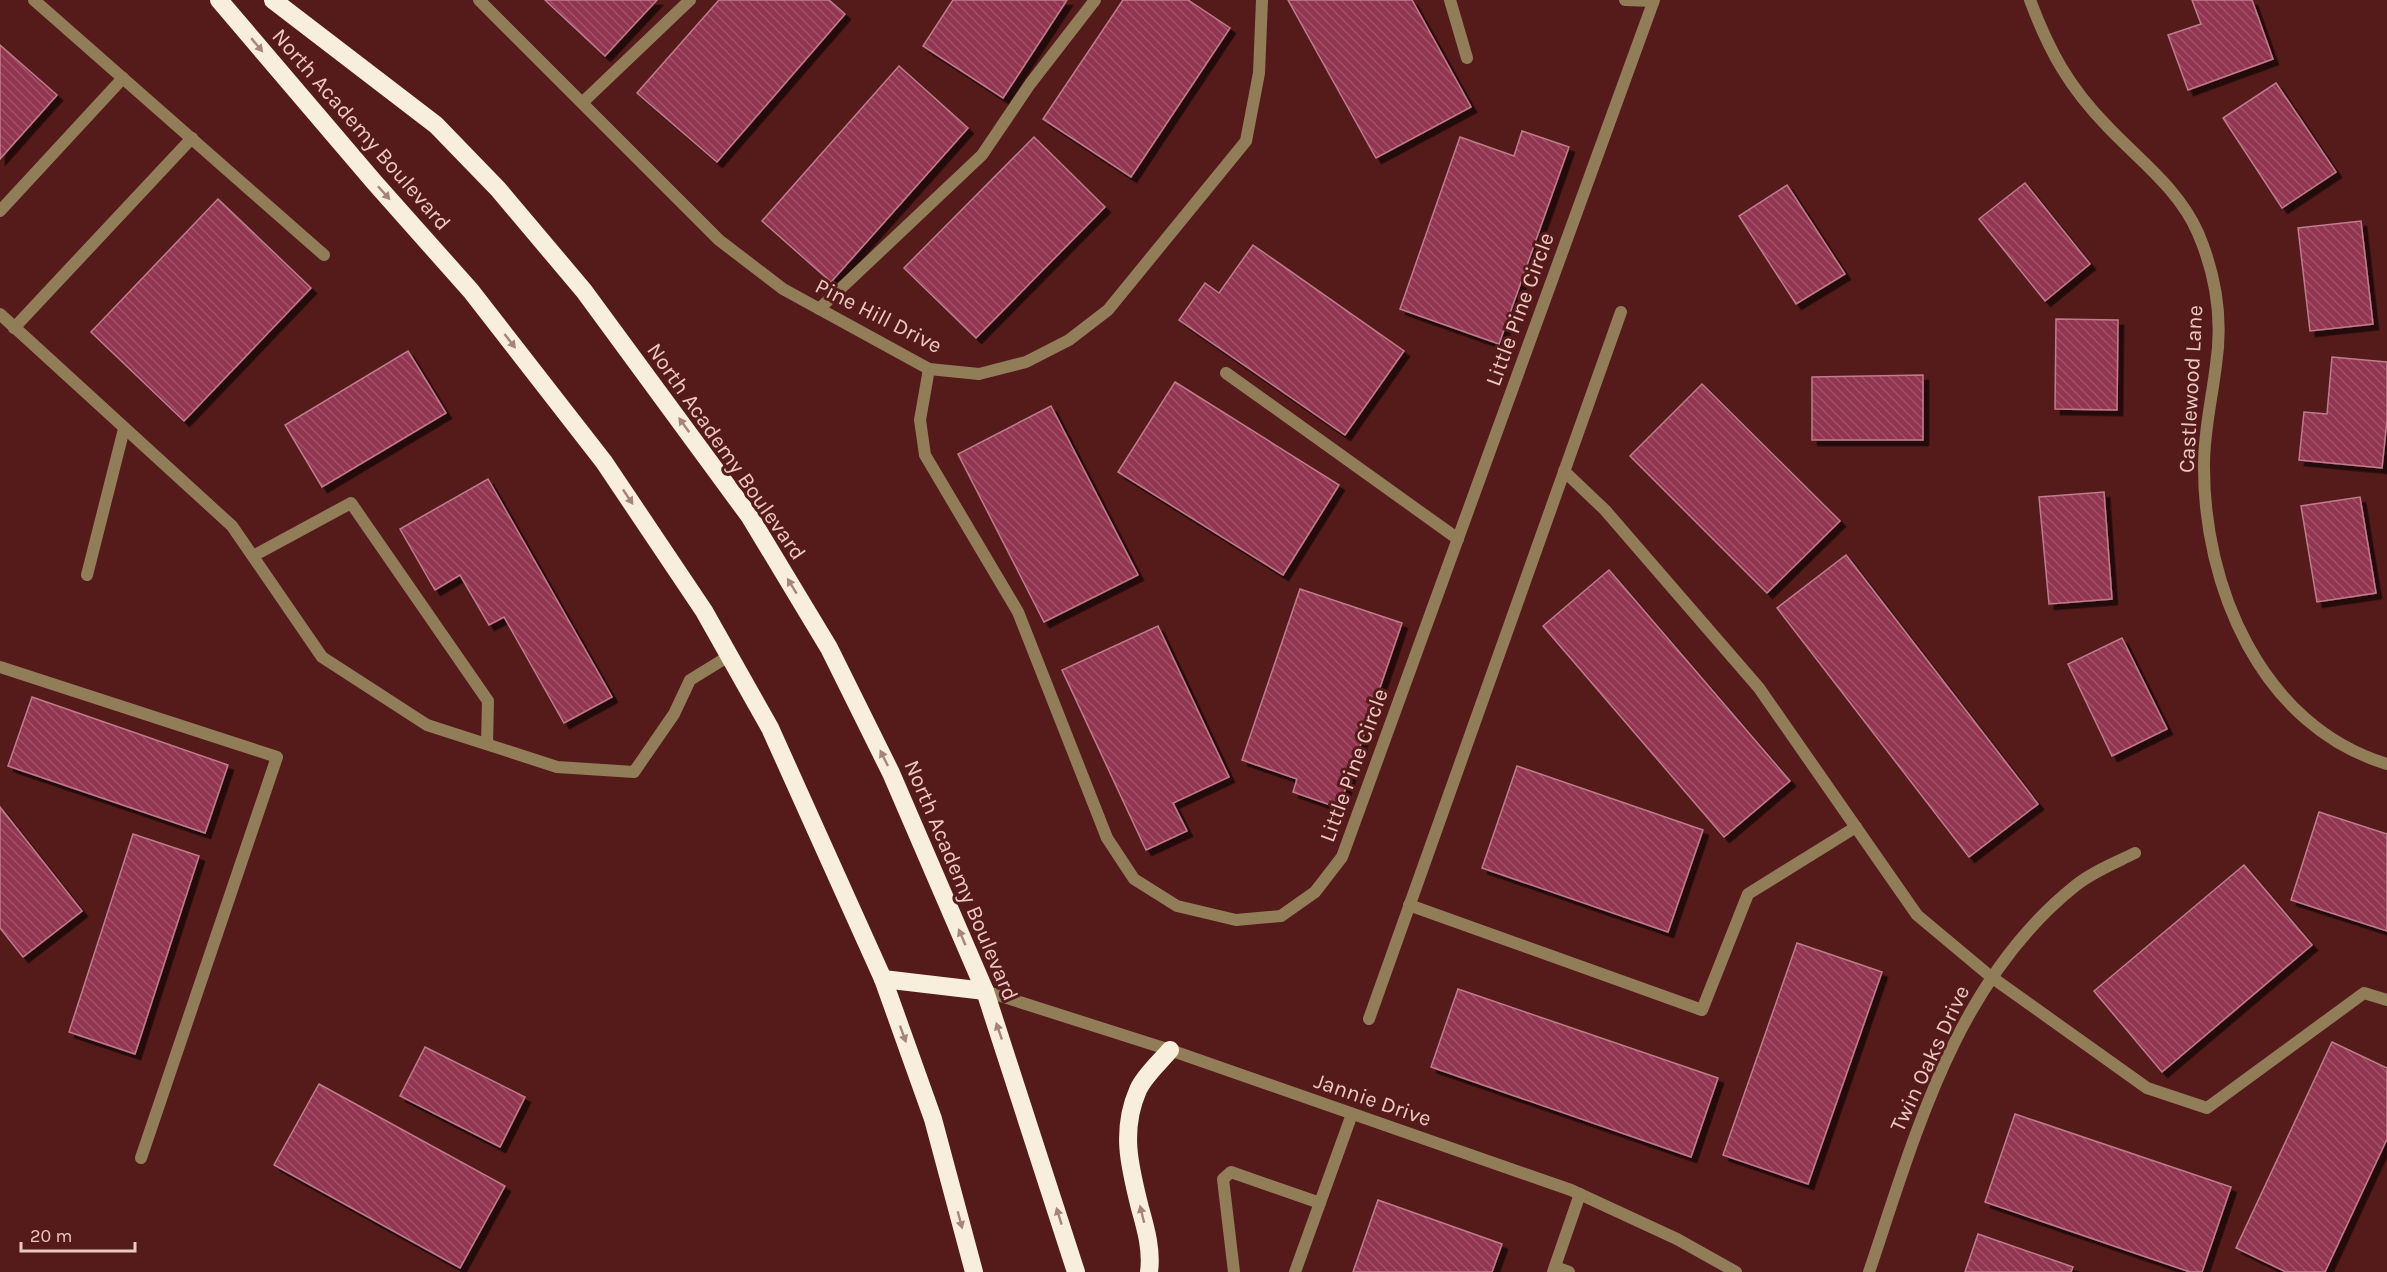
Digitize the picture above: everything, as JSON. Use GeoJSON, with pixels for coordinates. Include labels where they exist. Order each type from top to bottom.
{"type":"FeatureCollection","features":[{"type":"Feature","properties":{"kind":"highway","name":"North Academy Boulevard"},"geometry":{"type":"LineString","coordinates":[[219,0],[485,309],[604,462],[704,611],[770,728],[883,979],[933,1119],[974,1272]]}},
{"type":"Feature","properties":{"kind":"highway","name":"North Academy Boulevard"},"geometry":{"type":"LineString","coordinates":[[273,0],[436,125],[498,189],[584,291],[750,517],[835,658],[891,773],[985,991],[1030,1122],[1076,1272]]}},
{"type":"Feature","properties":{"kind":"highway"},"geometry":{"type":"LineString","coordinates":[[883,979],[985,991]]}},
{"type":"Feature","properties":{"kind":"highway"},"geometry":{"type":"LineString","coordinates":[[1149,1272],[1150,1260],[1144,1223],[1127,1158],[1130,1121],[1138,1089],[1170,1050]]}},
{"type":"Feature","properties":{"kind":"street"},"geometry":{"type":"LineString","coordinates":[[34,0],[324,255]]}},
{"type":"Feature","properties":{"kind":"street","name":"Pine Hill Drive"},"geometry":{"type":"LineString","coordinates":[[479,0],[719,240],[783,289],[928,369],[979,374],[1026,362],[1069,339],[1108,310],[1246,141],[1259,73],[1262,0]]}},
{"type":"Feature","properties":{"kind":"street"},"geometry":{"type":"LineString","coordinates":[[583,102],[690,0]]}},
{"type":"Feature","properties":{"kind":"street"},"geometry":{"type":"LineString","coordinates":[[819,309],[982,155],[1030,84],[1095,0]]}},
{"type":"Feature","properties":{"kind":"street"},"geometry":{"type":"LineString","coordinates":[[1450,0],[1467,58]]}},
{"type":"Feature","properties":{"kind":"street"},"geometry":{"type":"LineString","coordinates":[[1625,0],[1653,1]]}},
{"type":"Feature","properties":{"kind":"street","name":"Castlewood Lane"},"geometry":{"type":"LineString","coordinates":[[2030,0],[2045,41],[2067,81],[2105,125],[2172,190],[2197,230],[2214,275],[2219,319],[2217,363],[2204,464],[2215,556],[2231,616],[2256,664],[2288,703],[2329,736],[2387,764]]}},
{"type":"Feature","properties":{"kind":"street","name":"Little Pine Circle"},"geometry":{"type":"LineString","coordinates":[[928,369],[920,420],[925,455],[1018,612],[1107,838],[1134,879],[1177,906],[1236,920],[1281,916],[1315,892],[1342,857],[1653,1]]}},
{"type":"Feature","properties":{"kind":"street"},"geometry":{"type":"LineString","coordinates":[[0,212],[123,78]]}},
{"type":"Feature","properties":{"kind":"street"},"geometry":{"type":"LineString","coordinates":[[14,328],[192,138]]}},
{"type":"Feature","properties":{"kind":"street"},"geometry":{"type":"LineString","coordinates":[[1370,1019],[1621,312]]}},
{"type":"Feature","properties":{"kind":"street"},"geometry":{"type":"LineString","coordinates":[[0,314],[232,526],[322,657],[427,725],[557,767],[634,772],[674,714],[690,680],[729,656]]}},
{"type":"Feature","properties":{"kind":"street"},"geometry":{"type":"LineString","coordinates":[[1226,373],[1458,539]]}},
{"type":"Feature","properties":{"kind":"street"},"geometry":{"type":"LineString","coordinates":[[87,575],[124,429]]}},
{"type":"Feature","properties":{"kind":"street"},"geometry":{"type":"LineString","coordinates":[[1564,471],[1605,510],[1759,688],[1917,915],[1990,976],[2147,1088],[2207,1108],[2364,993],[2387,1000]]}},
{"type":"Feature","properties":{"kind":"street"},"geometry":{"type":"LineString","coordinates":[[253,556],[351,503],[488,701],[487,744]]}},
{"type":"Feature","properties":{"kind":"street"},"geometry":{"type":"LineString","coordinates":[[0,668],[277,758],[141,1158]]}},
{"type":"Feature","properties":{"kind":"street"},"geometry":{"type":"LineString","coordinates":[[1409,905],[1702,1010],[1748,894],[1856,827]]}},
{"type":"Feature","properties":{"kind":"street","name":"Twin Oaks Drive"},"geometry":{"type":"LineString","coordinates":[[1869,1272],[1919,1123],[1952,1047],[1990,976],[2032,925],[2077,884],[2135,853]]}},
{"type":"Feature","properties":{"kind":"street","name":"Jannie Drive"},"geometry":{"type":"LineString","coordinates":[[985,991],[1170,1050],[1580,1194],[1677,1239],[1736,1272]]}},
{"type":"Feature","properties":{"kind":"street"},"geometry":{"type":"LineString","coordinates":[[1295,1272],[1352,1114]]}},
{"type":"Feature","properties":{"kind":"street"},"geometry":{"type":"LineString","coordinates":[[1234,1272],[1223,1179],[1226,1174],[1232,1172],[1320,1203]]}},
{"type":"Feature","properties":{"kind":"street"},"geometry":{"type":"LineString","coordinates":[[1569,1272],[1554,1269],[1580,1194]]}},
{"type":"Feature","properties":{"kind":"building"},"geometry":{"type":"Polygon","coordinates":[[[545,0],[657,0],[605,56],[545,0]]]}},
{"type":"Feature","properties":{"kind":"building"},"geometry":{"type":"Polygon","coordinates":[[[719,0],[829,0],[845,14],[717,162],[637,93],[719,0]]]}},
{"type":"Feature","properties":{"kind":"building"},"geometry":{"type":"Polygon","coordinates":[[[953,0],[1067,0],[1003,98],[923,46],[953,0]]]}},
{"type":"Feature","properties":{"kind":"building"},"geometry":{"type":"Polygon","coordinates":[[[1123,0],[1188,0],[1230,28],[1131,177],[1043,119],[1123,0]]]}},
{"type":"Feature","properties":{"kind":"building"},"geometry":{"type":"Polygon","coordinates":[[[1288,0],[1412,0],[1471,107],[1376,158],[1288,0]]]}},
{"type":"Feature","properties":{"kind":"building"},"geometry":{"type":"Polygon","coordinates":[[[2192,0],[2252,0],[2273,59],[2188,90],[2168,35],[2201,24],[2192,0]]]}},
{"type":"Feature","properties":{"kind":"building"},"geometry":{"type":"Polygon","coordinates":[[[0,45],[57,95],[0,159],[0,45]]]}},
{"type":"Feature","properties":{"kind":"building"},"geometry":{"type":"Polygon","coordinates":[[[899,66],[968,128],[831,282],[762,221],[899,66]]]}},
{"type":"Feature","properties":{"kind":"building"},"geometry":{"type":"Polygon","coordinates":[[[2276,83],[2336,172],[2282,208],[2223,118],[2276,83]]]}},
{"type":"Feature","properties":{"kind":"building"},"geometry":{"type":"Polygon","coordinates":[[[1522,131],[1569,147],[1499,344],[1400,309],[1460,137],[1514,156],[1522,131]]]}},
{"type":"Feature","properties":{"kind":"building"},"geometry":{"type":"Polygon","coordinates":[[[1034,137],[1105,207],[976,338],[904,268],[1034,137]]]}},
{"type":"Feature","properties":{"kind":"building"},"geometry":{"type":"Polygon","coordinates":[[[2025,183],[2090,264],[2045,301],[1979,219],[2025,183]]]}},
{"type":"Feature","properties":{"kind":"building"},"geometry":{"type":"Polygon","coordinates":[[[1787,185],[1845,274],[1796,304],[1739,216],[1787,185]]]}},
{"type":"Feature","properties":{"kind":"building"},"geometry":{"type":"Polygon","coordinates":[[[218,199],[311,288],[184,421],[91,332],[218,199]]]}},
{"type":"Feature","properties":{"kind":"building"},"geometry":{"type":"Polygon","coordinates":[[[2361,221],[2373,324],[2310,331],[2298,228],[2361,221]]]}},
{"type":"Feature","properties":{"kind":"building"},"geometry":{"type":"Polygon","coordinates":[[[1253,245],[1404,351],[1345,435],[1179,320],[1205,283],[1219,293],[1253,245]]]}},
{"type":"Feature","properties":{"kind":"building"},"geometry":{"type":"Polygon","coordinates":[[[2056,319],[2118,320],[2117,410],[2055,409],[2056,319]]]}},
{"type":"Feature","properties":{"kind":"building"},"geometry":{"type":"Polygon","coordinates":[[[408,351],[446,413],[322,487],[285,425],[408,351]]]}},
{"type":"Feature","properties":{"kind":"building"},"geometry":{"type":"Polygon","coordinates":[[[2332,357],[2387,362],[2387,420],[2382,468],[2299,460],[2304,412],[2327,414],[2332,357]]]}},
{"type":"Feature","properties":{"kind":"building"},"geometry":{"type":"Polygon","coordinates":[[[1923,375],[1923,440],[1812,440],[1812,377],[1923,375]]]}},
{"type":"Feature","properties":{"kind":"building"},"geometry":{"type":"Polygon","coordinates":[[[1175,382],[1339,485],[1283,575],[1118,472],[1175,382]]]}},
{"type":"Feature","properties":{"kind":"building"},"geometry":{"type":"Polygon","coordinates":[[[1702,384],[1840,521],[1767,593],[1630,456],[1702,384]]]}},
{"type":"Feature","properties":{"kind":"building"},"geometry":{"type":"Polygon","coordinates":[[[1051,406],[1138,575],[1044,622],[958,454],[1051,406]]]}},
{"type":"Feature","properties":{"kind":"building"},"geometry":{"type":"Polygon","coordinates":[[[488,479],[612,697],[564,723],[504,617],[489,625],[460,575],[435,590],[400,529],[488,479]]]}},
{"type":"Feature","properties":{"kind":"building"},"geometry":{"type":"Polygon","coordinates":[[[2104,492],[2112,599],[2049,604],[2039,497],[2104,492]]]}},
{"type":"Feature","properties":{"kind":"building"},"geometry":{"type":"Polygon","coordinates":[[[2360,497],[2376,593],[2317,602],[2301,506],[2360,497]]]}},
{"type":"Feature","properties":{"kind":"building"},"geometry":{"type":"Polygon","coordinates":[[[1846,555],[2038,804],[1969,857],[1777,608],[1846,555]]]}},
{"type":"Feature","properties":{"kind":"building"},"geometry":{"type":"Polygon","coordinates":[[[1609,570],[1790,781],[1724,837],[1543,626],[1609,570]]]}},
{"type":"Feature","properties":{"kind":"building"},"geometry":{"type":"Polygon","coordinates":[[[1300,589],[1402,623],[1339,808],[1293,792],[1297,779],[1242,760],[1300,589]]]}},
{"type":"Feature","properties":{"kind":"building"},"geometry":{"type":"Polygon","coordinates":[[[1158,626],[1229,777],[1173,803],[1187,831],[1146,850],[1062,670],[1158,626]]]}},
{"type":"Feature","properties":{"kind":"building"},"geometry":{"type":"Polygon","coordinates":[[[2122,638],[2167,729],[2112,756],[2068,664],[2122,638]]]}},
{"type":"Feature","properties":{"kind":"building"},"geometry":{"type":"Polygon","coordinates":[[[32,697],[228,765],[205,833],[8,766],[32,697]]]}},
{"type":"Feature","properties":{"kind":"building"},"geometry":{"type":"Polygon","coordinates":[[[1517,766],[1703,830],[1668,932],[1482,868],[1517,766]]]}},
{"type":"Feature","properties":{"kind":"building"},"geometry":{"type":"Polygon","coordinates":[[[0,807],[82,911],[23,957],[0,928],[0,807]]]}},
{"type":"Feature","properties":{"kind":"building"},"geometry":{"type":"Polygon","coordinates":[[[2319,812],[2387,834],[2387,931],[2291,900],[2319,812]]]}},
{"type":"Feature","properties":{"kind":"building"},"geometry":{"type":"Polygon","coordinates":[[[133,834],[199,856],[135,1054],[69,1032],[133,834]]]}},
{"type":"Feature","properties":{"kind":"building"},"geometry":{"type":"Polygon","coordinates":[[[2244,865],[2312,945],[2162,1072],[2094,991],[2244,865]]]}},
{"type":"Feature","properties":{"kind":"building"},"geometry":{"type":"Polygon","coordinates":[[[1797,943],[1882,972],[1808,1184],[1723,1155],[1797,943]]]}},
{"type":"Feature","properties":{"kind":"building"},"geometry":{"type":"Polygon","coordinates":[[[1458,989],[1718,1078],[1691,1157],[1431,1067],[1458,989]]]}},
{"type":"Feature","properties":{"kind":"building"},"geometry":{"type":"Polygon","coordinates":[[[2332,1042],[2387,1068],[2387,1139],[2325,1272],[2286,1272],[2236,1248],[2332,1042]]]}},
{"type":"Feature","properties":{"kind":"building"},"geometry":{"type":"Polygon","coordinates":[[[425,1047],[525,1097],[500,1147],[400,1096],[425,1047]]]}},
{"type":"Feature","properties":{"kind":"building"},"geometry":{"type":"Polygon","coordinates":[[[319,1084],[505,1186],[460,1268],[274,1165],[319,1084]]]}},
{"type":"Feature","properties":{"kind":"building"},"geometry":{"type":"Polygon","coordinates":[[[2015,1114],[2231,1187],[2202,1272],[2190,1272],[1985,1202],[2015,1114]]]}},
{"type":"Feature","properties":{"kind":"building"},"geometry":{"type":"Polygon","coordinates":[[[1378,1200],[1502,1244],[1492,1272],[1353,1272],[1378,1200]]]}},
{"type":"Feature","properties":{"kind":"building"},"geometry":{"type":"Polygon","coordinates":[[[1978,1234],[2073,1267],[2071,1272],[1965,1272],[1978,1234]]]}}]}
